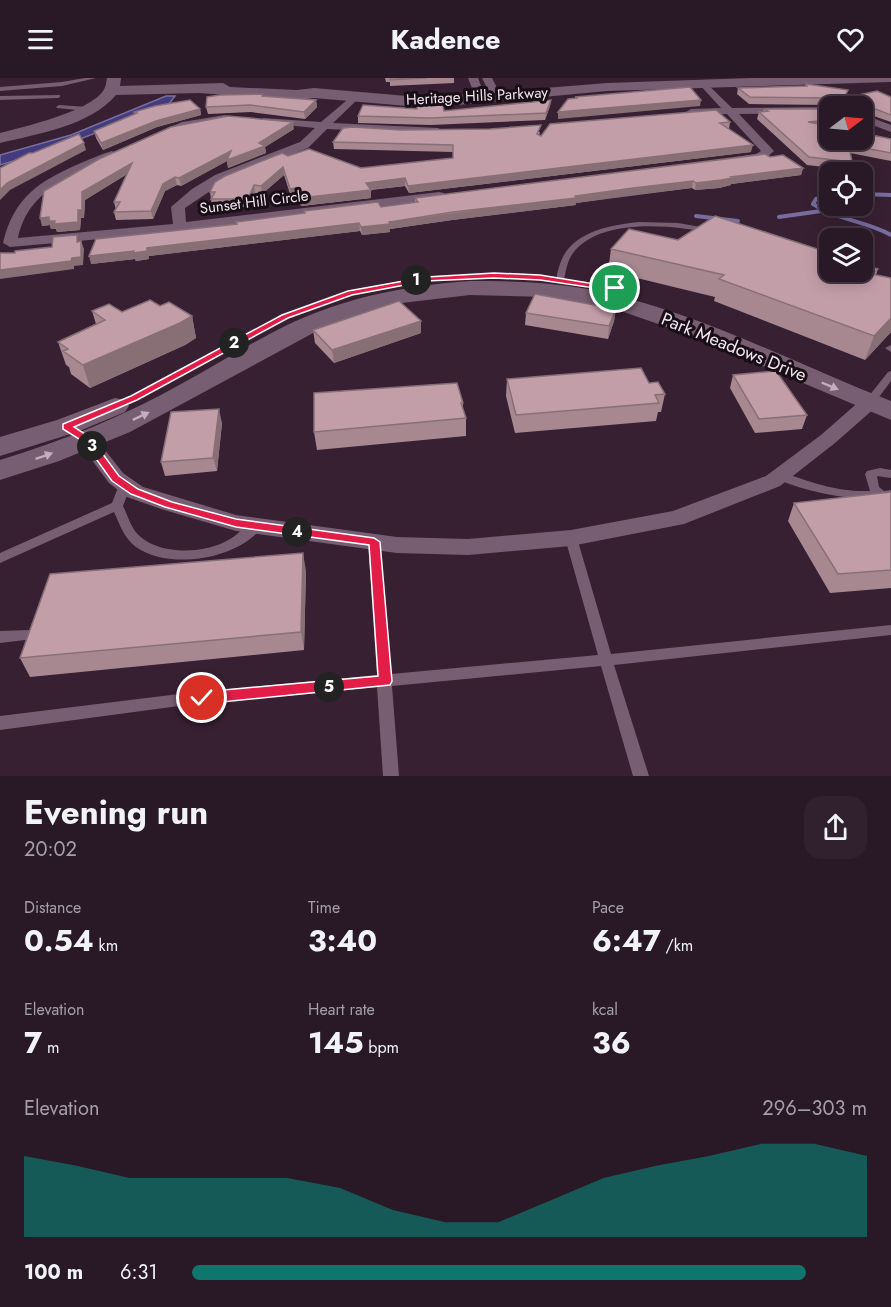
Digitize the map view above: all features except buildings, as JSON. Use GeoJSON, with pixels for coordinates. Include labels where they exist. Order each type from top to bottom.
{"type":"FeatureCollection","features":[{"type":"Feature","properties":{"kind":"main road","name":"Heritage Hills Parkway"},"geometry":{"type":"LineString","coordinates":[[113,85],[204,90],[256,89],[407,101],[489,99],[607,87],[891,78]]}},
{"type":"Feature","properties":{"kind":"main road"},"geometry":{"type":"LineString","coordinates":[[0,138],[38,128],[87,109],[113,85]]}},
{"type":"Feature","properties":{"kind":"main road","name":"Heritage Hills Parkway"},"geometry":{"type":"LineString","coordinates":[[256,89],[310,94]]}},
{"type":"Feature","properties":{"kind":"main road","name":"Park Meadows Drive"},"geometry":{"type":"LineString","coordinates":[[0,470],[77,433],[134,398],[285,316],[351,293],[426,279],[516,276],[615,288],[685,309],[884,393]]}},
{"type":"Feature","properties":{"kind":"main road","name":"Park Meadows Drive"},"geometry":{"type":"LineString","coordinates":[[0,447],[77,433],[151,411],[284,337],[320,320],[362,305],[395,298],[468,289],[538,290],[624,304],[884,393]]}},
{"type":"Feature","properties":{"kind":"street"},"geometry":{"type":"LineString","coordinates":[[473,78],[489,99]]}},
{"type":"Feature","properties":{"kind":"street"},"geometry":{"type":"LineString","coordinates":[[487,78],[489,99]]}},
{"type":"Feature","properties":{"kind":"street"},"geometry":{"type":"LineString","coordinates":[[703,83],[768,152],[760,157],[725,161]]}},
{"type":"Feature","properties":{"kind":"street"},"geometry":{"type":"LineString","coordinates":[[180,228],[178,207],[197,192],[220,178],[304,145],[353,98]]}},
{"type":"Feature","properties":{"kind":"street"},"geometry":{"type":"LineString","coordinates":[[675,114],[819,110]]}},
{"type":"Feature","properties":{"kind":"street"},"geometry":{"type":"LineString","coordinates":[[147,140],[186,124],[229,117],[356,129],[446,131]]}},
{"type":"Feature","properties":{"kind":"street"},"geometry":{"type":"LineString","coordinates":[[873,122],[891,129]]}},
{"type":"Feature","properties":{"kind":"street","name":"Sunset Hill Circle"},"geometry":{"type":"LineString","coordinates":[[125,149],[50,182],[35,192],[18,213],[12,227],[10,243],[180,228],[453,195]]}},
{"type":"Feature","properties":{"kind":"street"},"geometry":{"type":"LineString","coordinates":[[77,433],[116,478],[125,485],[135,492],[169,504],[236,523],[257,526],[374,542],[468,546],[571,538],[676,518],[773,481],[828,440],[884,393]]}},
{"type":"Feature","properties":{"kind":"lane"},"geometry":{"type":"LineString","coordinates":[[0,89],[72,83],[93,78]]}},
{"type":"Feature","properties":{"kind":"lane"},"geometry":{"type":"LineString","coordinates":[[0,98],[58,96]]}},
{"type":"Feature","properties":{"kind":"lane"},"geometry":{"type":"LineString","coordinates":[[58,107],[87,109]]}},
{"type":"Feature","properties":{"kind":"lane"},"geometry":{"type":"LineString","coordinates":[[560,280],[564,262],[572,250],[586,239],[609,230],[633,224],[651,223],[694,226],[724,235]]}},
{"type":"Feature","properties":{"kind":"lane"},"geometry":{"type":"LineString","coordinates":[[887,495],[874,489],[871,474],[880,472],[891,474]]}},
{"type":"Feature","properties":{"kind":"lane"},"geometry":{"type":"LineString","coordinates":[[780,476],[815,490],[840,495],[887,495]]}},
{"type":"Feature","properties":{"kind":"lane"},"geometry":{"type":"LineString","coordinates":[[0,558],[117,506],[125,485]]}},
{"type":"Feature","properties":{"kind":"lane"},"geometry":{"type":"LineString","coordinates":[[117,506],[132,536],[150,549],[174,555],[202,553],[227,546],[257,526]]}},
{"type":"Feature","properties":{"kind":"lane"},"geometry":{"type":"LineString","coordinates":[[571,538],[641,776]]}},
{"type":"Feature","properties":{"kind":"lane"},"geometry":{"type":"LineString","coordinates":[[374,542],[391,776]]}},
{"type":"Feature","properties":{"kind":"lane"},"geometry":{"type":"LineString","coordinates":[[0,723],[179,700],[606,660],[891,630]]}},
{"type":"Feature","properties":{"kind":"lane"},"geometry":{"type":"LineString","coordinates":[[0,637],[29,635]]}},
{"type":"Feature","properties":{"kind":"shaded area"},"geometry":{"type":"Polygon","coordinates":[[[166,96],[175,96],[169,104],[60,147],[0,165],[0,155],[71,135],[166,96]]]}},
{"type":"Feature","properties":{"kind":"waterway"},"geometry":{"type":"LineString","coordinates":[[873,194],[891,195]]}},
{"type":"Feature","properties":{"kind":"waterway"},"geometry":{"type":"LineString","coordinates":[[819,198],[813,204],[819,207]]}},
{"type":"Feature","properties":{"kind":"waterway"},"geometry":{"type":"LineString","coordinates":[[779,217],[819,211]]}},
{"type":"Feature","properties":{"kind":"waterway"},"geometry":{"type":"LineString","coordinates":[[696,216],[738,221]]}},
{"type":"Feature","properties":{"kind":"waterway"},"geometry":{"type":"LineString","coordinates":[[839,216],[872,226],[891,235]]}},
{"type":"Feature","properties":{"kind":"route"},"geometry":{"type":"LineString","coordinates":[[202,698],[385,681],[374,542],[236,523],[135,492],[116,478],[87,440],[67,426],[134,398],[285,316],[351,293],[426,279],[494,275],[540,277],[615,288]]}}]}
